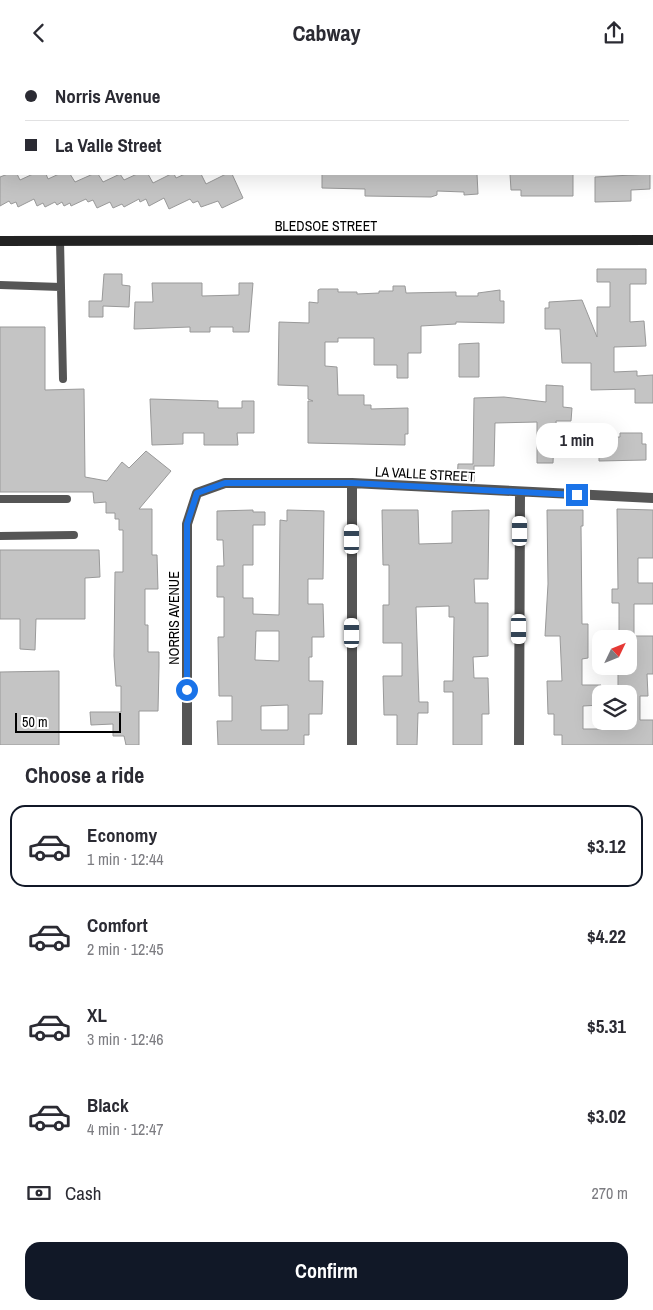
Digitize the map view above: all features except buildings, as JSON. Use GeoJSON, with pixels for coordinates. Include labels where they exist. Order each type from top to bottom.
{"type":"FeatureCollection","features":[{"type":"Feature","properties":{"kind":"street","name":"BLEDSOE STREET"},"geometry":{"type":"LineString","coordinates":[[0,241],[653,240]]}},
{"type":"Feature","properties":{"kind":"street","name":"LA VALLE STREET"},"geometry":{"type":"LineString","coordinates":[[197,493],[225,483],[352,483],[520,493],[653,497]]}},
{"type":"Feature","properties":{"kind":"street"},"geometry":{"type":"LineString","coordinates":[[352,483],[352,745]]}},
{"type":"Feature","properties":{"kind":"street","name":"NORRIS AVENUE"},"geometry":{"type":"LineString","coordinates":[[187,745],[187,524],[197,493]]}},
{"type":"Feature","properties":{"kind":"street"},"geometry":{"type":"LineString","coordinates":[[518,745],[520,493]]}},
{"type":"Feature","properties":{"kind":"lane"},"geometry":{"type":"LineString","coordinates":[[60,240],[63,379]]}},
{"type":"Feature","properties":{"kind":"lane"},"geometry":{"type":"LineString","coordinates":[[0,285],[60,287]]}},
{"type":"Feature","properties":{"kind":"lane"},"geometry":{"type":"LineString","coordinates":[[0,499],[67,499]]}},
{"type":"Feature","properties":{"kind":"lane"},"geometry":{"type":"LineString","coordinates":[[0,536],[74,535]]}},
{"type":"Feature","properties":{"kind":"route"},"geometry":{"type":"LineString","coordinates":[[187,690],[187,524],[197,493],[225,483],[352,483],[577,495]]}}]}
